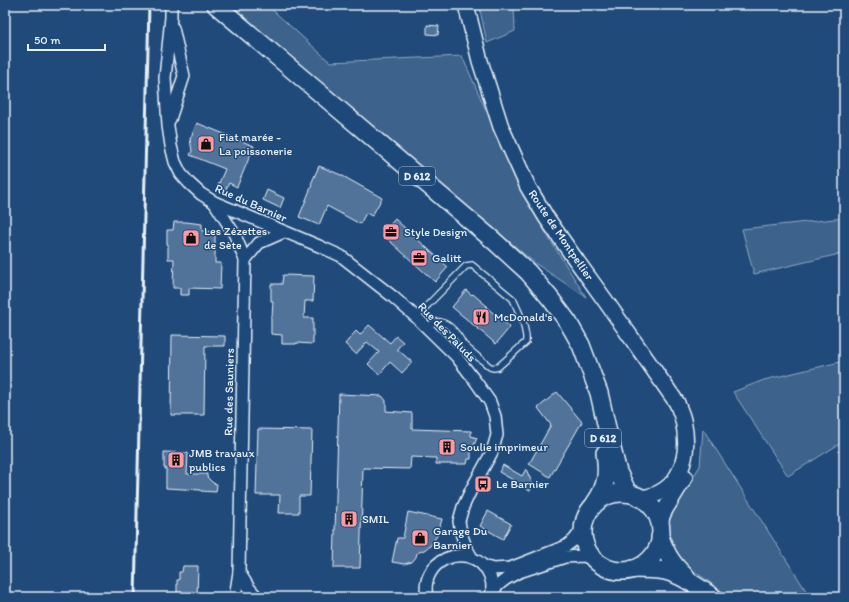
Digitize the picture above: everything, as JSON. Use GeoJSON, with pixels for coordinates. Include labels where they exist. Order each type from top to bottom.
{"type":"FeatureCollection","features":[{"type":"Feature","properties":{"kind":"main road","name":"D 612"},"geometry":{"type":"LineString","coordinates":[[216,5],[487,235],[528,272],[568,322],[581,345],[599,393],[618,472],[634,496]]}},
{"type":"Feature","properties":{"kind":"main road","name":"Route de Montpellier"},"geometry":{"type":"LineString","coordinates":[[466,5],[480,61],[501,127],[528,187],[570,253],[607,303]]}},
{"type":"Feature","properties":{"kind":"main road"},"geometry":{"type":"LineString","coordinates":[[607,303],[677,403],[683,419],[685,433],[686,448],[684,460],[679,474],[672,483],[661,492],[651,496],[634,496]]}},
{"type":"Feature","properties":{"kind":"main road"},"geometry":{"type":"LineString","coordinates":[[607,303],[674,383],[685,399],[692,416],[695,434],[692,460],[685,478],[662,516],[656,551],[640,566],[633,569]]}},
{"type":"Feature","properties":{"kind":"main road","name":"D 612"},"geometry":{"type":"LineString","coordinates":[[590,370],[607,463],[607,476],[602,494],[595,504]]}},
{"type":"Feature","properties":{"kind":"main road"},"geometry":{"type":"LineString","coordinates":[[696,585],[667,571],[633,569],[615,570],[604,566],[594,559],[585,545],[583,528],[587,515],[595,504],[607,496],[621,493],[634,496],[647,502],[656,513],[659,520],[660,532],[666,552],[672,562],[680,572],[713,597]]}},
{"type":"Feature","properties":{"kind":"street","name":"Rue du Barnier"},"geometry":{"type":"LineString","coordinates":[[171,5],[165,78],[168,126],[171,146],[180,174],[201,194],[214,202],[320,246]]}},
{"type":"Feature","properties":{"kind":"street","name":"Rue du Barnier"},"geometry":{"type":"LineString","coordinates":[[168,126],[184,76],[171,17]]}},
{"type":"Feature","properties":{"kind":"street"},"geometry":{"type":"LineString","coordinates":[[166,88],[180,90]]}},
{"type":"Feature","properties":{"kind":"street","name":"Rue des Sauniers"},"geometry":{"type":"LineString","coordinates":[[214,202],[235,235],[245,260],[239,572],[235,597]]}},
{"type":"Feature","properties":{"kind":"street"},"geometry":{"type":"LineString","coordinates":[[245,260],[259,243],[284,232]]}},
{"type":"Feature","properties":{"kind":"street","name":"Rue des Paluds"},"geometry":{"type":"LineString","coordinates":[[320,246],[341,256],[416,316],[460,361],[490,402],[496,416],[497,435],[492,452],[463,507],[459,521],[461,533],[472,558]]}},
{"type":"Feature","properties":{"kind":"street"},"geometry":{"type":"LineString","coordinates":[[483,566],[493,569],[510,568],[566,546],[574,540],[583,528]]}},
{"type":"Feature","properties":{"kind":"street"},"geometry":{"type":"LineString","coordinates":[[427,597],[426,587],[430,572],[441,561],[448,557],[456,556],[472,558],[483,566],[488,572],[491,580],[492,596]]}},
{"type":"Feature","properties":{"kind":"street"},"geometry":{"type":"LineString","coordinates":[[492,596],[497,586],[519,572],[565,557],[583,556],[594,559]]}},
{"type":"Feature","properties":{"kind":"street"},"geometry":{"type":"LineString","coordinates":[[239,572],[249,588],[257,597]]}},
{"type":"Feature","properties":{"kind":"lane"},"geometry":{"type":"LineString","coordinates":[[416,316],[466,266],[472,265],[513,299],[523,321],[526,342],[498,367],[494,368],[490,367],[463,344],[456,333],[446,323],[436,322],[427,327]]}},
{"type":"Feature","properties":{"kind":"shaded area"},"geometry":{"type":"Polygon","coordinates":[[[227,5],[267,5],[330,62],[462,56],[519,185],[550,240],[586,297],[536,264],[227,5]]]}},
{"type":"Feature","properties":{"kind":"shaded area"},"geometry":{"type":"Polygon","coordinates":[[[479,5],[514,5],[515,31],[487,43],[479,5]]]}},
{"type":"Feature","properties":{"kind":"shaded area"},"geometry":{"type":"Polygon","coordinates":[[[844,218],[844,253],[754,274],[742,229],[844,218]]]}},
{"type":"Feature","properties":{"kind":"shaded area"},"geometry":{"type":"Polygon","coordinates":[[[844,361],[844,441],[788,476],[733,392],[764,380],[844,361]]]}},
{"type":"Feature","properties":{"kind":"shaded area"},"geometry":{"type":"Polygon","coordinates":[[[703,429],[810,597],[730,597],[679,560],[668,538],[668,517],[700,466],[703,429]]]}},
{"type":"Feature","properties":{"kind":"building"},"geometry":{"type":"Polygon","coordinates":[[[427,25],[439,26],[438,35],[427,34],[427,25]]]}},
{"type":"Feature","properties":{"kind":"building"},"geometry":{"type":"Polygon","coordinates":[[[197,123],[254,146],[237,187],[229,183],[225,191],[217,188],[225,169],[190,155],[192,151],[190,139],[197,123]]]}},
{"type":"Feature","properties":{"kind":"building"},"geometry":{"type":"Polygon","coordinates":[[[319,166],[341,175],[382,198],[372,216],[366,213],[360,224],[327,206],[319,225],[299,217],[319,166]]]}},
{"type":"Feature","properties":{"kind":"building"},"geometry":{"type":"Polygon","coordinates":[[[267,190],[284,198],[280,208],[263,200],[267,190]]]}},
{"type":"Feature","properties":{"kind":"building"},"geometry":{"type":"Polygon","coordinates":[[[395,219],[448,267],[435,282],[382,234],[395,219]]]}},
{"type":"Feature","properties":{"kind":"building"},"geometry":{"type":"Polygon","coordinates":[[[174,222],[202,224],[202,231],[215,232],[215,263],[221,263],[220,289],[189,288],[189,295],[180,295],[180,288],[173,288],[174,259],[168,259],[167,230],[173,230],[174,222]]]}},
{"type":"Feature","properties":{"kind":"building"},"geometry":{"type":"Polygon","coordinates":[[[283,275],[314,276],[313,301],[305,301],[304,318],[313,318],[313,344],[282,344],[282,335],[271,334],[273,301],[271,301],[271,284],[282,284],[283,275]]]}},
{"type":"Feature","properties":{"kind":"building","name":"McDonald's"},"geometry":{"type":"Polygon","coordinates":[[[466,290],[472,295],[473,294],[510,327],[496,344],[452,307],[466,290]]]}},
{"type":"Feature","properties":{"kind":"building"},"geometry":{"type":"Polygon","coordinates":[[[369,325],[390,343],[396,336],[403,342],[397,349],[412,362],[402,373],[390,362],[379,375],[368,364],[379,352],[367,342],[356,354],[345,344],[356,331],[360,335],[369,325]]]}},
{"type":"Feature","properties":{"kind":"building"},"geometry":{"type":"Polygon","coordinates":[[[172,335],[225,336],[225,346],[205,346],[204,415],[171,415],[172,335]]]}},
{"type":"Feature","properties":{"kind":"building"},"geometry":{"type":"Polygon","coordinates":[[[557,392],[582,422],[550,477],[529,464],[551,425],[538,408],[557,392]]]}},
{"type":"Feature","properties":{"kind":"building","name":"SMIL"},"geometry":{"type":"Polygon","coordinates":[[[339,394],[382,396],[386,401],[386,411],[412,413],[412,429],[471,431],[471,436],[477,438],[471,452],[471,459],[468,459],[467,464],[436,464],[436,458],[411,457],[410,469],[363,468],[360,568],[334,568],[339,394]]]}},
{"type":"Feature","properties":{"kind":"building"},"geometry":{"type":"Polygon","coordinates":[[[258,429],[312,430],[310,496],[299,496],[299,513],[279,513],[280,495],[256,495],[258,429]]]}},
{"type":"Feature","properties":{"kind":"building"},"geometry":{"type":"Polygon","coordinates":[[[164,452],[188,453],[187,474],[207,474],[207,477],[213,483],[217,484],[216,492],[166,488],[164,452]]]}},
{"type":"Feature","properties":{"kind":"building"},"geometry":{"type":"Polygon","coordinates":[[[503,465],[522,476],[526,469],[533,485],[530,491],[499,472],[503,465]]]}},
{"type":"Feature","properties":{"kind":"building"},"geometry":{"type":"Polygon","coordinates":[[[488,511],[511,524],[503,539],[480,526],[488,511]]]}},
{"type":"Feature","properties":{"kind":"building","name":"Garage Du Barnier"},"geometry":{"type":"Polygon","coordinates":[[[408,512],[442,519],[438,534],[430,546],[417,553],[412,562],[404,564],[392,562],[397,538],[403,538],[408,512]]]}},
{"type":"Feature","properties":{"kind":"building"},"geometry":{"type":"Polygon","coordinates":[[[183,566],[198,566],[197,597],[177,597],[177,580],[179,580],[179,572],[182,572],[183,566]]]}},
{"type":"Feature","properties":{"kind":"railway"},"geometry":{"type":"LineString","coordinates":[[135,597],[149,5]]}},
{"type":"Feature","properties":{"kind":"place","name":"Fiat marée - La poissonerie"},"geometry":{"type":"Point","coordinates":[206,144]}},
{"type":"Feature","properties":{"kind":"place","name":"Style Design"},"geometry":{"type":"Point","coordinates":[391,232]}},
{"type":"Feature","properties":{"kind":"place","name":"Les Zézettes de Sète"},"geometry":{"type":"Point","coordinates":[191,238]}},
{"type":"Feature","properties":{"kind":"place","name":"Galitt"},"geometry":{"type":"Point","coordinates":[419,258]}},
{"type":"Feature","properties":{"kind":"place","name":"McDonald's"},"geometry":{"type":"Point","coordinates":[481,317]}},
{"type":"Feature","properties":{"kind":"place","name":"Soulie imprimeur"},"geometry":{"type":"Point","coordinates":[447,447]}},
{"type":"Feature","properties":{"kind":"place","name":"JMB travaux publics"},"geometry":{"type":"Point","coordinates":[176,460]}},
{"type":"Feature","properties":{"kind":"place","name":"Le Barnier"},"geometry":{"type":"Point","coordinates":[483,484]}},
{"type":"Feature","properties":{"kind":"place","name":"SMIL"},"geometry":{"type":"Point","coordinates":[349,519]}},
{"type":"Feature","properties":{"kind":"place","name":"Garage Du Barnier"},"geometry":{"type":"Point","coordinates":[420,538]}}]}
